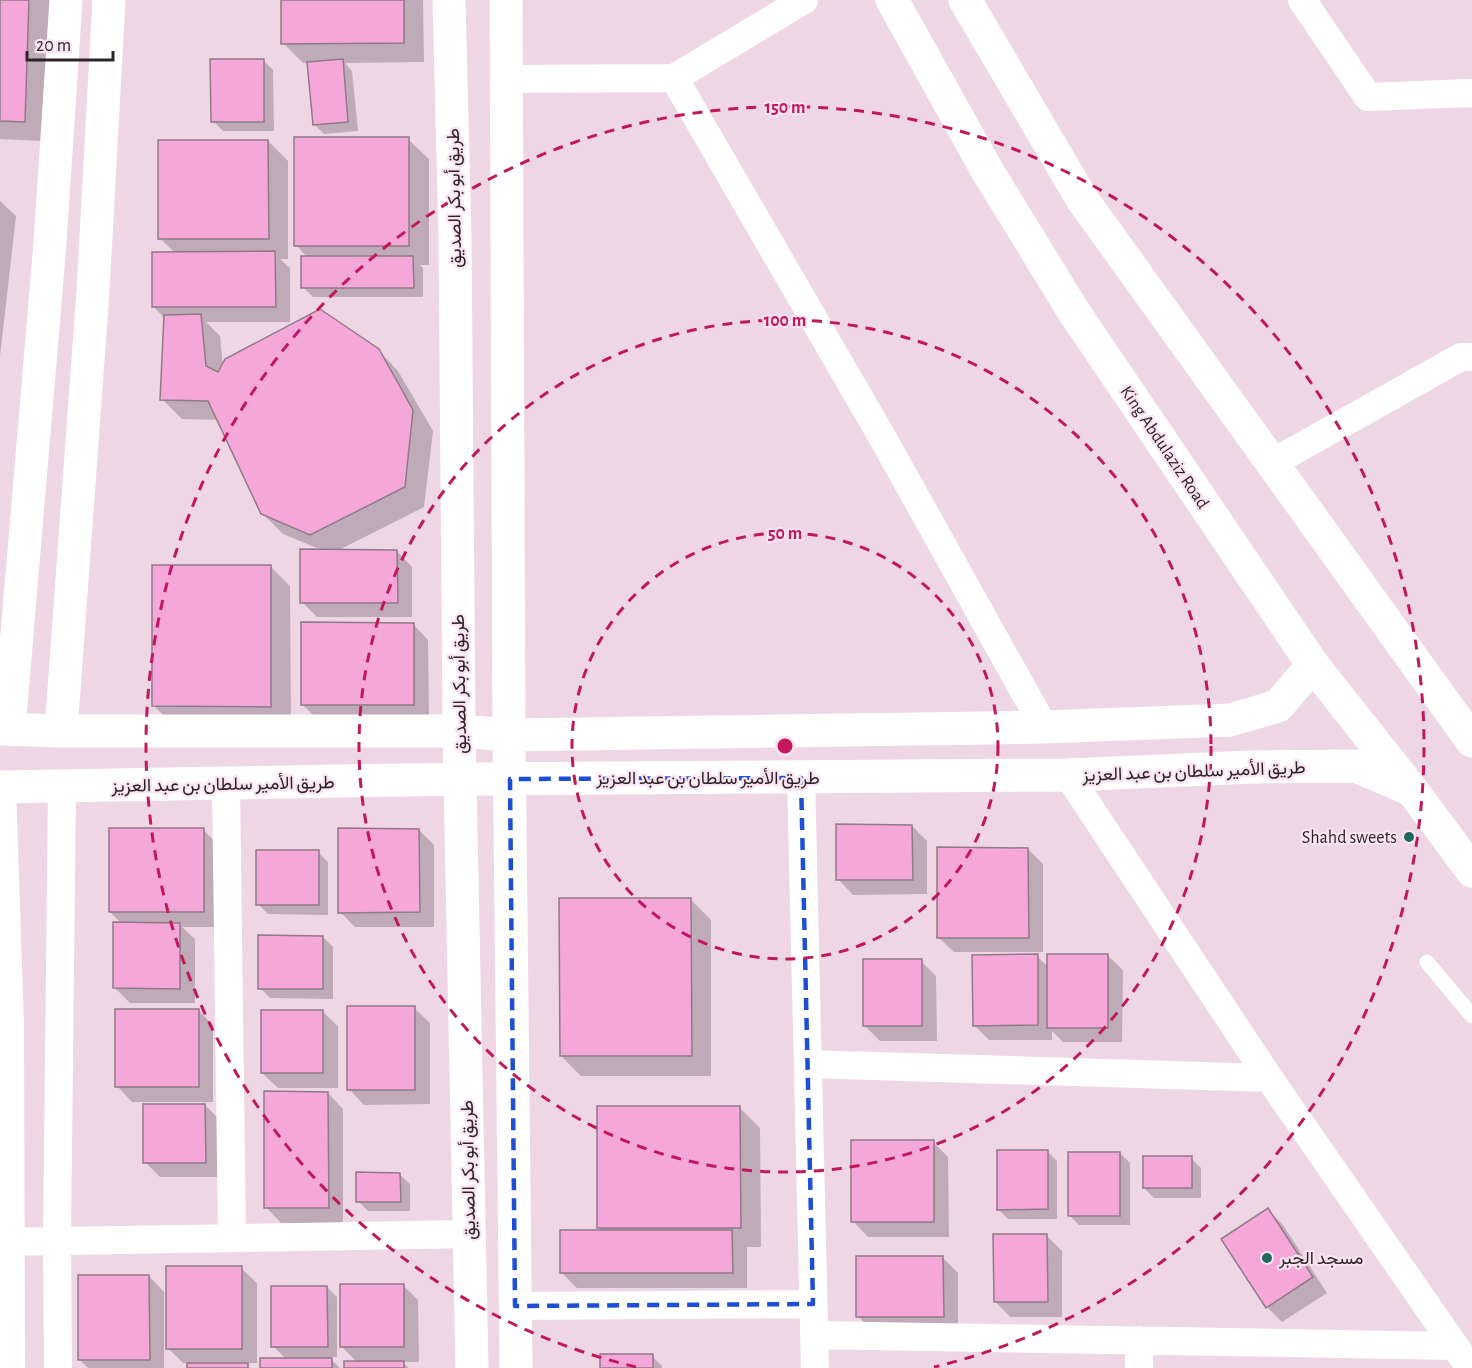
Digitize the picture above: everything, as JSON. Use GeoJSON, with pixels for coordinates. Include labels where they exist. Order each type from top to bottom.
{"type":"FeatureCollection","features":[{"type":"Feature","properties":{"kind":"main road"},"geometry":{"type":"LineString","coordinates":[[66,0],[50,243],[4,729],[459,731],[509,735],[1044,727],[1230,720],[1278,706],[1313,665]]}},
{"type":"Feature","properties":{"kind":"main road"},"geometry":{"type":"LineString","coordinates":[[61,731],[93,291],[109,0]]}},
{"type":"Feature","properties":{"kind":"main road","name":"طريق أبو بكر الصديق"},"geometry":{"type":"LineString","coordinates":[[449,0],[455,236],[459,731],[472,1368]]}},
{"type":"Feature","properties":{"kind":"main road"},"geometry":{"type":"LineString","coordinates":[[506,0],[509,735],[516,1368]]}},
{"type":"Feature","properties":{"kind":"main road","name":"King Abdulaziz Road"},"geometry":{"type":"LineString","coordinates":[[892,0],[988,172],[1074,312],[1313,665],[1412,790],[1472,871]]}},
{"type":"Feature","properties":{"kind":"main road"},"geometry":{"type":"LineString","coordinates":[[965,0],[1082,199],[1472,741]]}},
{"type":"Feature","properties":{"kind":"main road","name":"طريق الأمير سلطان بن عبد العزيز"},"geometry":{"type":"LineString","coordinates":[[1,787],[460,779],[1068,775],[1251,767],[1356,766],[1412,790]]}},
{"type":"Feature","properties":{"kind":"street"},"geometry":{"type":"LineString","coordinates":[[507,79],[674,78],[804,0]]}},
{"type":"Feature","properties":{"kind":"street"},"geometry":{"type":"LineString","coordinates":[[1302,0],[1368,97],[1472,93]]}},
{"type":"Feature","properties":{"kind":"street"},"geometry":{"type":"LineString","coordinates":[[674,78],[881,435],[1044,727]]}},
{"type":"Feature","properties":{"kind":"street"},"geometry":{"type":"LineString","coordinates":[[1272,464],[1468,362]]}},
{"type":"Feature","properties":{"kind":"street"},"geometry":{"type":"LineString","coordinates":[[1068,775],[1269,1078],[1462,1357]]}},
{"type":"Feature","properties":{"kind":"street"},"geometry":{"type":"LineString","coordinates":[[801,778],[815,1368]]}},
{"type":"Feature","properties":{"kind":"street"},"geometry":{"type":"LineString","coordinates":[[226,783],[232,1238]]}},
{"type":"Feature","properties":{"kind":"street"},"geometry":{"type":"LineString","coordinates":[[1,787],[5,1024],[5,1242],[11,1368]]}},
{"type":"Feature","properties":{"kind":"street"},"geometry":{"type":"LineString","coordinates":[[58,1368],[57,1241],[62,787]]}},
{"type":"Feature","properties":{"kind":"street"},"geometry":{"type":"LineString","coordinates":[[808,1064],[1269,1078]]}},
{"type":"Feature","properties":{"kind":"street"},"geometry":{"type":"LineString","coordinates":[[5,1242],[469,1234]]}},
{"type":"Feature","properties":{"kind":"street"},"geometry":{"type":"LineString","coordinates":[[515,1306],[813,1304]]}},
{"type":"Feature","properties":{"kind":"street"},"geometry":{"type":"LineString","coordinates":[[814,1335],[1139,1354],[1462,1357]]}},
{"type":"Feature","properties":{"kind":"lane"},"geometry":{"type":"LineString","coordinates":[[1427,962],[1472,1016]]}},
{"type":"Feature","properties":{"kind":"highlighted area"},"geometry":{"type":"Polygon","coordinates":[[[801,778],[813,1304],[515,1306],[510,779],[801,778]]]}},
{"type":"Feature","properties":{"kind":"building"},"geometry":{"type":"Polygon","coordinates":[[[0,0],[29,0],[25,122],[0,121],[0,0]]]}},
{"type":"Feature","properties":{"kind":"building"},"geometry":{"type":"Polygon","coordinates":[[[281,0],[404,0],[404,43],[281,44],[281,0]]]}},
{"type":"Feature","properties":{"kind":"building"},"geometry":{"type":"Polygon","coordinates":[[[210,59],[264,59],[264,122],[211,122],[210,59]]]}},
{"type":"Feature","properties":{"kind":"building"},"geometry":{"type":"Polygon","coordinates":[[[343,59],[348,122],[313,125],[307,62],[343,59]]]}},
{"type":"Feature","properties":{"kind":"building"},"geometry":{"type":"Polygon","coordinates":[[[294,137],[409,137],[409,246],[294,246],[294,137]]]}},
{"type":"Feature","properties":{"kind":"building"},"geometry":{"type":"Polygon","coordinates":[[[158,140],[268,140],[269,239],[158,239],[158,140]]]}},
{"type":"Feature","properties":{"kind":"building"},"geometry":{"type":"Polygon","coordinates":[[[275,251],[276,307],[152,307],[152,252],[275,251]]]}},
{"type":"Feature","properties":{"kind":"building"},"geometry":{"type":"Polygon","coordinates":[[[301,256],[413,256],[414,288],[301,288],[301,256]]]}},
{"type":"Feature","properties":{"kind":"building"},"geometry":{"type":"Polygon","coordinates":[[[320,309],[379,349],[413,410],[405,487],[310,535],[261,514],[208,401],[160,400],[164,315],[201,314],[206,366],[218,372],[225,359],[320,309]]]}},
{"type":"Feature","properties":{"kind":"building"},"geometry":{"type":"Polygon","coordinates":[[[300,549],[397,550],[398,603],[300,603],[300,549]]]}},
{"type":"Feature","properties":{"kind":"building"},"geometry":{"type":"Polygon","coordinates":[[[152,565],[271,565],[271,707],[152,706],[152,565]]]}},
{"type":"Feature","properties":{"kind":"building"},"geometry":{"type":"Polygon","coordinates":[[[301,622],[414,623],[414,705],[301,705],[301,622]]]}},
{"type":"Feature","properties":{"kind":"building"},"geometry":{"type":"Polygon","coordinates":[[[836,824],[912,825],[913,880],[836,880],[836,824]]]}},
{"type":"Feature","properties":{"kind":"building"},"geometry":{"type":"Polygon","coordinates":[[[109,828],[204,828],[204,912],[109,912],[109,828]]]}},
{"type":"Feature","properties":{"kind":"building"},"geometry":{"type":"Polygon","coordinates":[[[338,828],[419,829],[420,912],[338,913],[338,828]]]}},
{"type":"Feature","properties":{"kind":"building"},"geometry":{"type":"Polygon","coordinates":[[[937,847],[1028,848],[1029,938],[937,938],[937,847]]]}},
{"type":"Feature","properties":{"kind":"building"},"geometry":{"type":"Polygon","coordinates":[[[256,850],[319,850],[319,905],[256,905],[256,850]]]}},
{"type":"Feature","properties":{"kind":"building"},"geometry":{"type":"Polygon","coordinates":[[[559,898],[691,898],[692,1056],[560,1056],[559,898]]]}},
{"type":"Feature","properties":{"kind":"building"},"geometry":{"type":"Polygon","coordinates":[[[113,922],[180,923],[180,989],[113,988],[113,922]]]}},
{"type":"Feature","properties":{"kind":"building"},"geometry":{"type":"Polygon","coordinates":[[[258,935],[323,936],[323,989],[258,989],[258,935]]]}},
{"type":"Feature","properties":{"kind":"building"},"geometry":{"type":"Polygon","coordinates":[[[1038,954],[1038,1025],[973,1026],[972,955],[1038,954]]]}},
{"type":"Feature","properties":{"kind":"building"},"geometry":{"type":"Polygon","coordinates":[[[1047,954],[1108,954],[1108,1028],[1047,1028],[1047,954]]]}},
{"type":"Feature","properties":{"kind":"building"},"geometry":{"type":"Polygon","coordinates":[[[863,959],[922,959],[922,1026],[863,1026],[863,959]]]}},
{"type":"Feature","properties":{"kind":"building"},"geometry":{"type":"Polygon","coordinates":[[[347,1006],[415,1006],[415,1090],[347,1090],[347,1006]]]}},
{"type":"Feature","properties":{"kind":"building"},"geometry":{"type":"Polygon","coordinates":[[[115,1009],[199,1009],[199,1087],[115,1087],[115,1009]]]}},
{"type":"Feature","properties":{"kind":"building"},"geometry":{"type":"Polygon","coordinates":[[[261,1010],[323,1010],[323,1073],[261,1073],[261,1010]]]}},
{"type":"Feature","properties":{"kind":"building"},"geometry":{"type":"Polygon","coordinates":[[[264,1091],[328,1092],[329,1208],[264,1208],[264,1091]]]}},
{"type":"Feature","properties":{"kind":"building"},"geometry":{"type":"Polygon","coordinates":[[[143,1104],[205,1104],[206,1163],[143,1163],[143,1104]]]}},
{"type":"Feature","properties":{"kind":"building"},"geometry":{"type":"Polygon","coordinates":[[[597,1106],[740,1106],[741,1228],[597,1228],[597,1106]]]}},
{"type":"Feature","properties":{"kind":"building"},"geometry":{"type":"Polygon","coordinates":[[[851,1140],[934,1140],[934,1222],[851,1222],[851,1140]]]}},
{"type":"Feature","properties":{"kind":"building"},"geometry":{"type":"Polygon","coordinates":[[[997,1150],[1048,1150],[1048,1209],[997,1210],[997,1150]]]}},
{"type":"Feature","properties":{"kind":"building"},"geometry":{"type":"Polygon","coordinates":[[[1068,1152],[1120,1152],[1120,1216],[1068,1216],[1068,1152]]]}},
{"type":"Feature","properties":{"kind":"building"},"geometry":{"type":"Polygon","coordinates":[[[1143,1156],[1192,1156],[1192,1188],[1143,1188],[1143,1156]]]}},
{"type":"Feature","properties":{"kind":"building"},"geometry":{"type":"Polygon","coordinates":[[[356,1172],[400,1173],[401,1202],[356,1202],[356,1172]]]}},
{"type":"Feature","properties":{"kind":"building","name":"مسجد الجبر"},"geometry":{"type":"Polygon","coordinates":[[[1268,1208],[1313,1277],[1266,1308],[1221,1239],[1268,1208]]]}},
{"type":"Feature","properties":{"kind":"building"},"geometry":{"type":"Polygon","coordinates":[[[560,1230],[732,1230],[733,1273],[560,1273],[560,1230]]]}},
{"type":"Feature","properties":{"kind":"building"},"geometry":{"type":"Polygon","coordinates":[[[993,1234],[1047,1234],[1048,1302],[994,1302],[993,1234]]]}},
{"type":"Feature","properties":{"kind":"building"},"geometry":{"type":"Polygon","coordinates":[[[856,1256],[943,1256],[944,1317],[856,1317],[856,1256]]]}},
{"type":"Feature","properties":{"kind":"building"},"geometry":{"type":"Polygon","coordinates":[[[166,1266],[242,1266],[242,1349],[166,1349],[166,1266]]]}},
{"type":"Feature","properties":{"kind":"building"},"geometry":{"type":"Polygon","coordinates":[[[78,1275],[149,1275],[150,1360],[78,1360],[78,1275]]]}},
{"type":"Feature","properties":{"kind":"building"},"geometry":{"type":"Polygon","coordinates":[[[340,1284],[404,1284],[404,1347],[340,1347],[340,1284]]]}},
{"type":"Feature","properties":{"kind":"building"},"geometry":{"type":"Polygon","coordinates":[[[271,1286],[327,1286],[328,1347],[271,1347],[271,1286]]]}},
{"type":"Feature","properties":{"kind":"building"},"geometry":{"type":"Polygon","coordinates":[[[600,1354],[653,1354],[653,1368],[600,1368],[600,1354]]]}},
{"type":"Feature","properties":{"kind":"building"},"geometry":{"type":"Polygon","coordinates":[[[260,1358],[332,1358],[332,1368],[260,1368],[260,1358]]]}},
{"type":"Feature","properties":{"kind":"building"},"geometry":{"type":"Polygon","coordinates":[[[344,1361],[404,1361],[404,1368],[344,1368],[344,1361]]]}},
{"type":"Feature","properties":{"kind":"building"},"geometry":{"type":"Polygon","coordinates":[[[187,1363],[248,1363],[248,1368],[187,1368],[187,1363]]]}},
{"type":"Feature","properties":{"kind":"place","name":"Shahd sweets"},"geometry":{"type":"Point","coordinates":[1409,837]}},
{"type":"Feature","properties":{"kind":"place","name":"مسجد الجبر"},"geometry":{"type":"Point","coordinates":[1267,1258]}}]}
